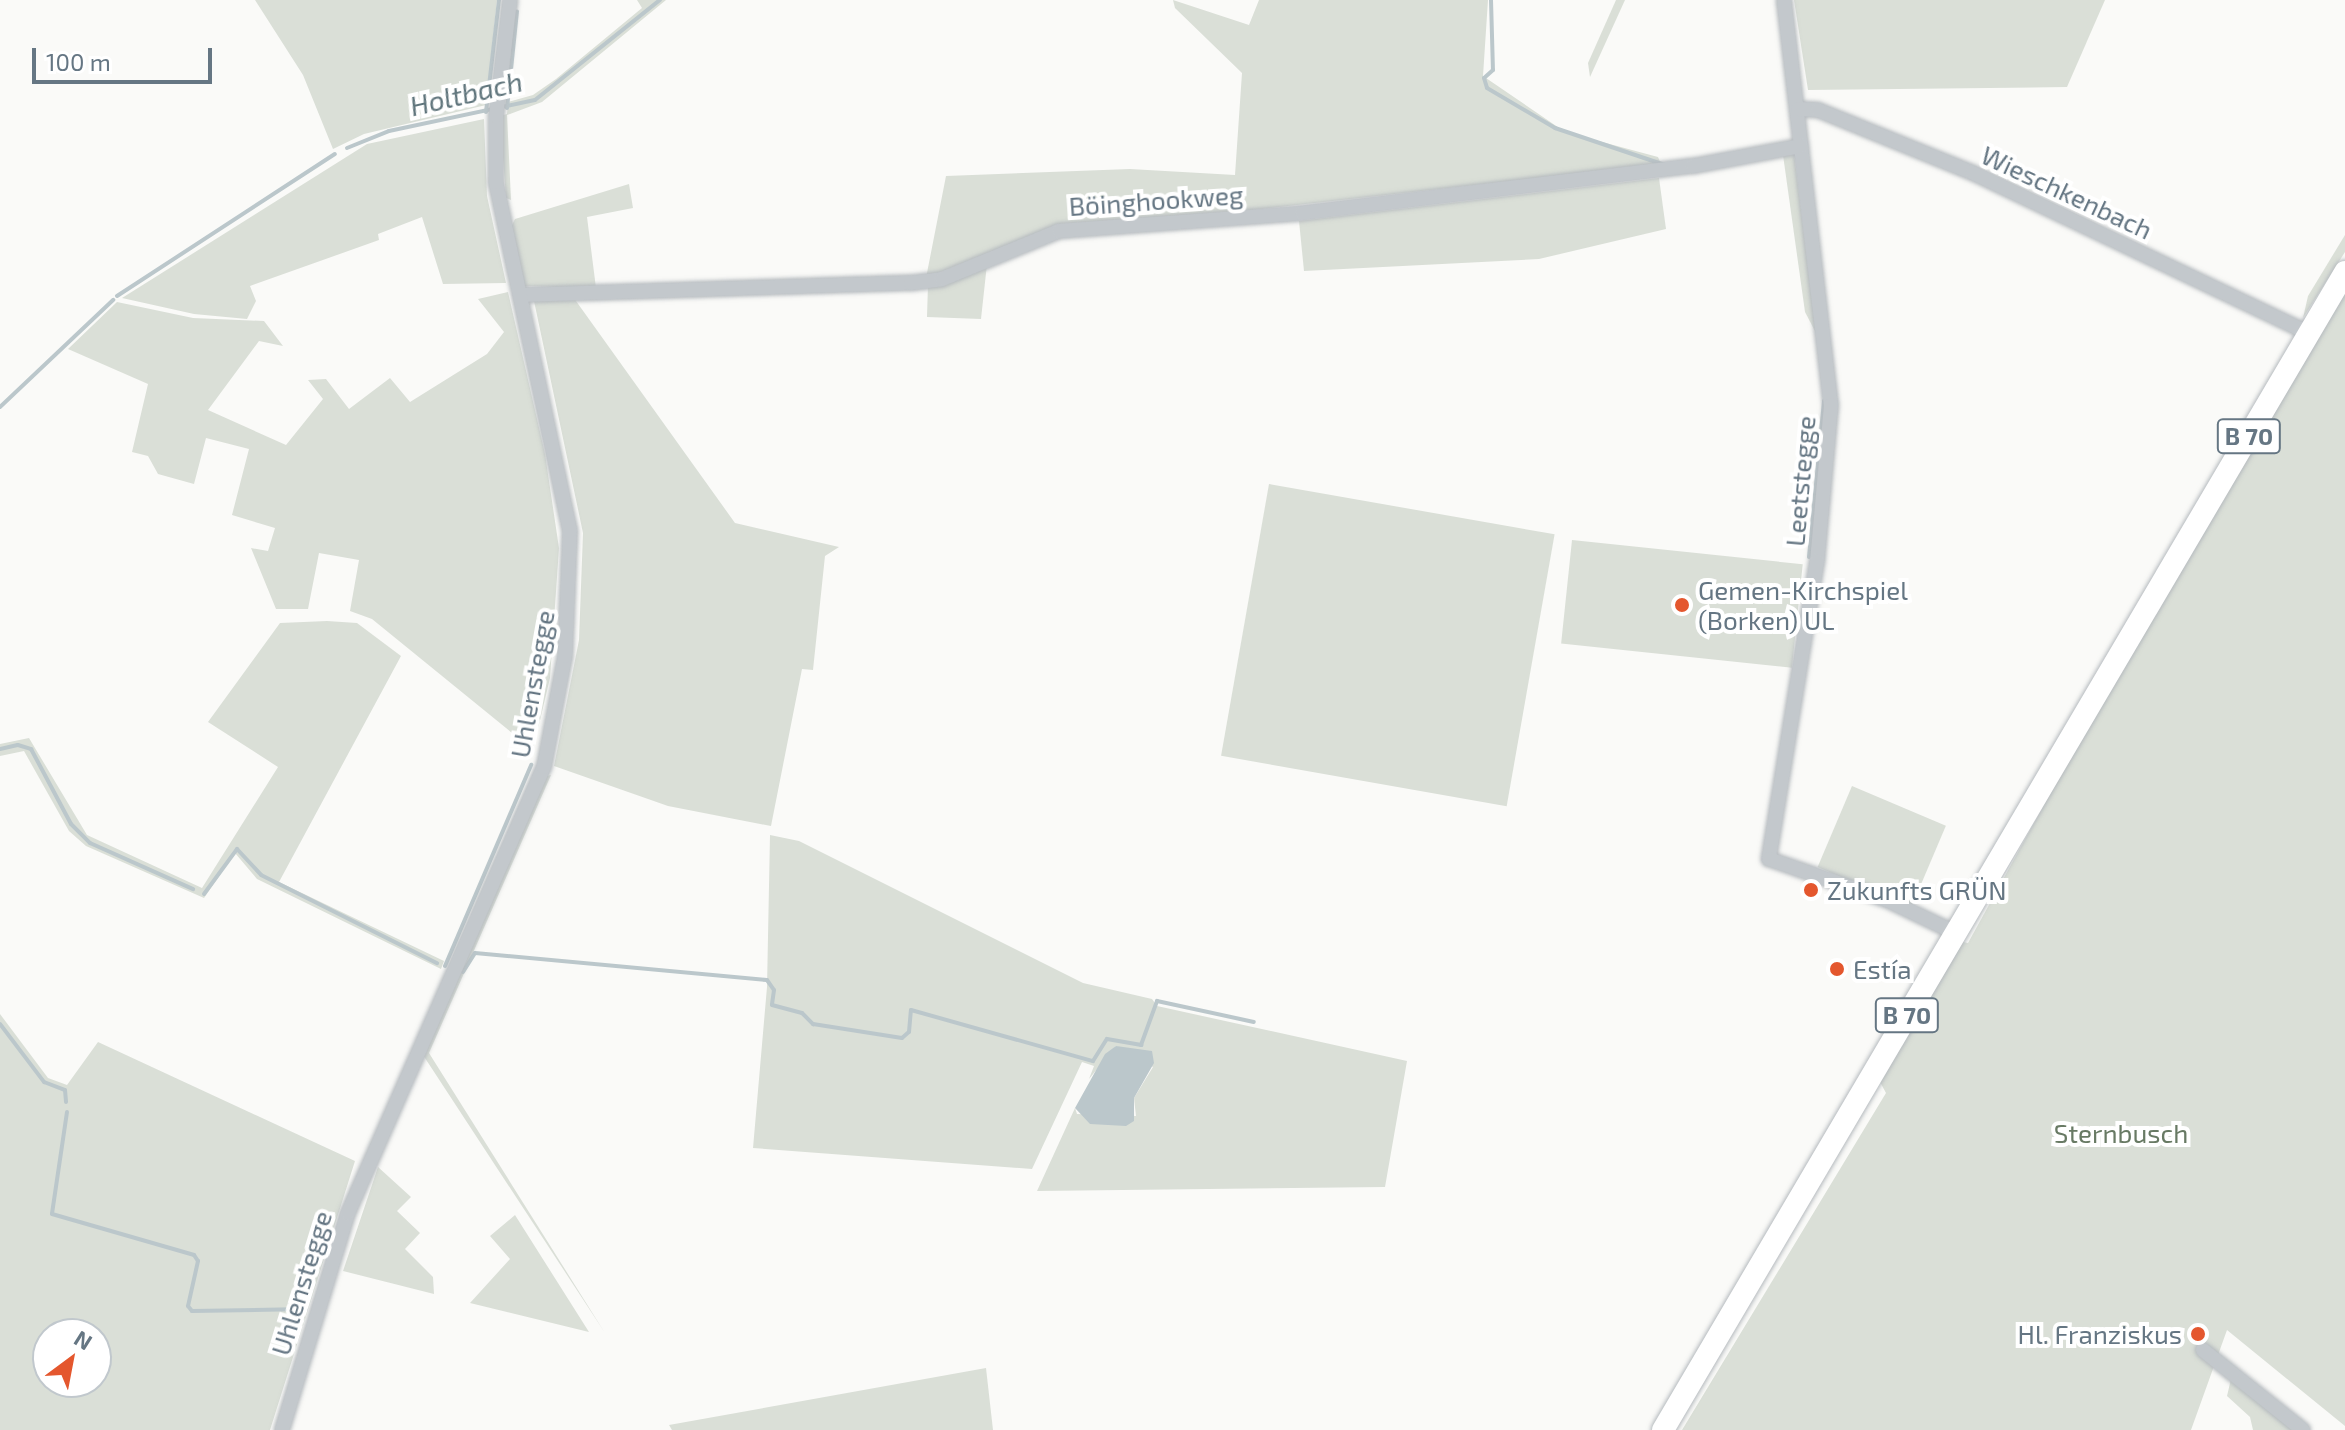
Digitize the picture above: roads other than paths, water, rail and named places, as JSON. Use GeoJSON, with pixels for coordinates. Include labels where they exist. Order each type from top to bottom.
{"type":"FeatureCollection","features":[{"type":"Feature","properties":{"kind":"main road","name":"B 70"},"geometry":{"type":"LineString","coordinates":[[1663,1430],[2345,272]]}},
{"type":"Feature","properties":{"kind":"street","name":"Uhlenstegge"},"geometry":{"type":"LineString","coordinates":[[282,1430],[354,1199],[544,767],[565,656],[570,531],[496,182],[497,109],[510,0]]}},
{"type":"Feature","properties":{"kind":"street","name":"Leetstegge"},"geometry":{"type":"LineString","coordinates":[[1784,0],[1831,405],[1817,561],[1769,859],[1887,900],[1956,933]]}},
{"type":"Feature","properties":{"kind":"street","name":"Wieschkenbach"},"geometry":{"type":"LineString","coordinates":[[1798,109],[1818,110],[1973,173],[2309,333]]}},
{"type":"Feature","properties":{"kind":"street","name":"Böinghookweg"},"geometry":{"type":"LineString","coordinates":[[520,295],[911,283],[942,279],[1059,231],[1302,213],[1693,166],[1801,146]]}},
{"type":"Feature","properties":{"kind":"street"},"geometry":{"type":"LineString","coordinates":[[2203,1350],[2303,1430]]}},
{"type":"Feature","properties":{"kind":"waterway"},"geometry":{"type":"LineString","coordinates":[[486,112],[499,0]]}},
{"type":"Feature","properties":{"kind":"waterway","name":"Holtbach"},"geometry":{"type":"LineString","coordinates":[[347,148],[389,131],[535,100],[660,0]]}},
{"type":"Feature","properties":{"kind":"waterway"},"geometry":{"type":"LineString","coordinates":[[1491,0],[1493,70],[1484,78],[1487,88],[1555,128],[1665,165]]}},
{"type":"Feature","properties":{"kind":"waterway"},"geometry":{"type":"LineString","coordinates":[[507,108],[517,12]]}},
{"type":"Feature","properties":{"kind":"waterway","name":"Holtbach"},"geometry":{"type":"LineString","coordinates":[[117,296],[335,154]]}},
{"type":"Feature","properties":{"kind":"waterway","name":"Holtbach"},"geometry":{"type":"LineString","coordinates":[[0,407],[113,300]]}},
{"type":"Feature","properties":{"kind":"waterway"},"geometry":{"type":"LineString","coordinates":[[1809,557],[1824,401]]}},
{"type":"Feature","properties":{"kind":"waterway"},"geometry":{"type":"LineString","coordinates":[[0,749],[18,745],[31,749],[71,824],[90,843],[193,889]]}},
{"type":"Feature","properties":{"kind":"waterway"},"geometry":{"type":"LineString","coordinates":[[445,966],[531,765]]}},
{"type":"Feature","properties":{"kind":"waterway"},"geometry":{"type":"LineString","coordinates":[[204,894],[237,849],[261,875],[437,963]]}},
{"type":"Feature","properties":{"kind":"waterway"},"geometry":{"type":"LineString","coordinates":[[463,972],[475,953],[767,980],[774,990],[772,1005],[802,1013],[813,1024],[902,1038],[909,1032],[911,1010],[1093,1061],[1107,1039],[1141,1045],[1157,1001],[1254,1022]]}},
{"type":"Feature","properties":{"kind":"waterway"},"geometry":{"type":"LineString","coordinates":[[0,1024],[44,1082],[65,1090],[66,1102]]}},
{"type":"Feature","properties":{"kind":"waterway"},"geometry":{"type":"LineString","coordinates":[[67,1112],[52,1214],[194,1255],[198,1261],[188,1306],[192,1311],[306,1309]]}},
{"type":"Feature","properties":{"kind":"place","name":"Gemen-Kirchspiel (Borken) UL"},"geometry":{"type":"Point","coordinates":[1682,605]}},
{"type":"Feature","properties":{"kind":"place","name":"Zukunfts GRÜN"},"geometry":{"type":"Point","coordinates":[1811,890]}},
{"type":"Feature","properties":{"kind":"place","name":"Estía"},"geometry":{"type":"Point","coordinates":[1837,969]}},
{"type":"Feature","properties":{"kind":"place","name":"Hl. Franziskus"},"geometry":{"type":"Point","coordinates":[2198,1334]}},
{"type":"Feature","properties":{"kind":"park label","name":"Sternbusch"},"geometry":{"type":"Point","coordinates":[2121,1133]}}]}
